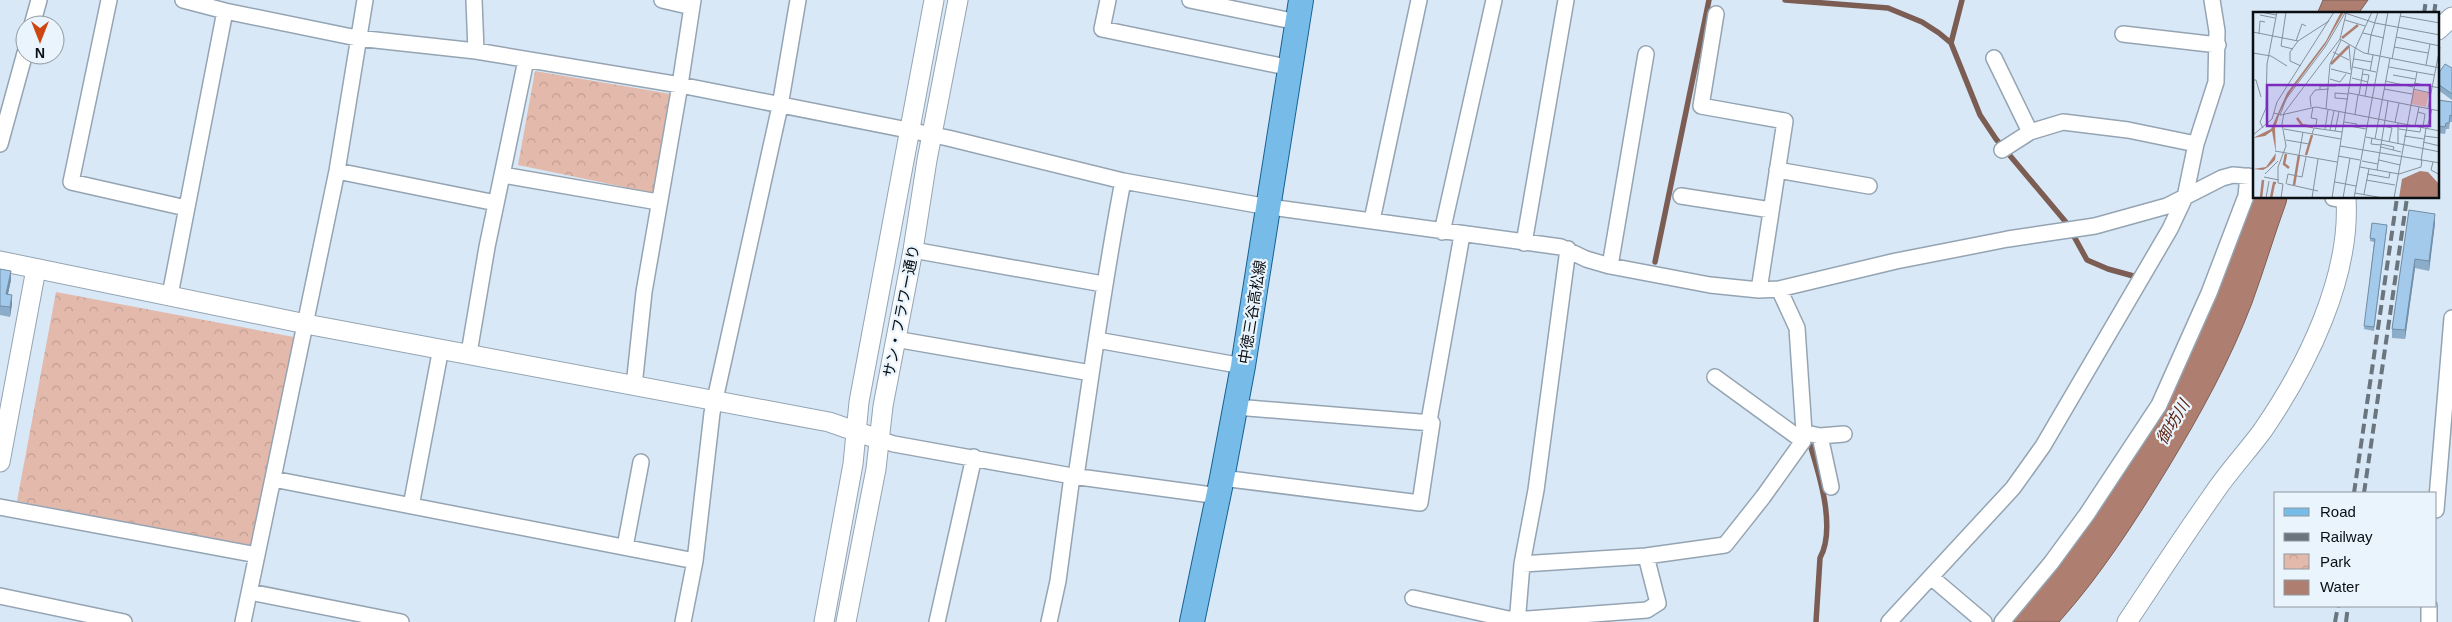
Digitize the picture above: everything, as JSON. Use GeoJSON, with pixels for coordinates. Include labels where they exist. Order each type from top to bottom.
{"type":"FeatureCollection","features":[{"type":"Feature","properties":{"kind":"main road","name":"中徳三谷高松線"},"geometry":{"type":"LineString","coordinates":[[1192,622],[1236,407],[1299,11]]}},
{"type":"Feature","properties":{"kind":"street"},"geometry":{"type":"LineString","coordinates":[[35,15],[39,0]]}},
{"type":"Feature","properties":{"kind":"street"},"geometry":{"type":"LineString","coordinates":[[109,0],[71,182],[186,208]]}},
{"type":"Feature","properties":{"kind":"street"},"geometry":{"type":"LineString","coordinates":[[183,0],[225,11],[357,38],[476,50],[680,85],[911,131],[1123,181],[1269,207],[1568,249],[1586,259],[1610,266],[1710,285],[1760,290],[1780,289],[1896,261],[2008,239],[2096,226],[2167,206],[2222,178],[2233,175],[2251,177],[2246,196],[2209,293],[2159,405],[2087,514],[2051,563],[2002,622]]}},
{"type":"Feature","properties":{"kind":"street"},"geometry":{"type":"LineString","coordinates":[[243,622],[337,171],[357,38],[365,0]]}},
{"type":"Feature","properties":{"kind":"street"},"geometry":{"type":"LineString","coordinates":[[474,0],[476,50]]}},
{"type":"Feature","properties":{"kind":"street"},"geometry":{"type":"LineString","coordinates":[[634,386],[644,292],[658,202],[680,85],[692,3],[662,0]]}},
{"type":"Feature","properties":{"kind":"street"},"geometry":{"type":"LineString","coordinates":[[684,622],[695,561],[714,400],[780,106],[798,0]]}},
{"type":"Feature","properties":{"kind":"street","name":"サン・フラワー通り"},"geometry":{"type":"LineString","coordinates":[[824,622],[853,464],[859,402],[934,0]]}},
{"type":"Feature","properties":{"kind":"street","name":"サン・フラワー通り"},"geometry":{"type":"LineString","coordinates":[[846,622],[876,468],[878,438],[895,339],[958,0]]}},
{"type":"Feature","properties":{"kind":"street"},"geometry":{"type":"LineString","coordinates":[[1108,0],[1102,29],[1291,68]]}},
{"type":"Feature","properties":{"kind":"street"},"geometry":{"type":"LineString","coordinates":[[1190,0],[1299,11]]}},
{"type":"Feature","properties":{"kind":"street"},"geometry":{"type":"LineString","coordinates":[[1372,220],[1419,0]]}},
{"type":"Feature","properties":{"kind":"street"},"geometry":{"type":"LineString","coordinates":[[1442,232],[1494,0]]}},
{"type":"Feature","properties":{"kind":"street"},"geometry":{"type":"LineString","coordinates":[[1524,243],[1566,0]]}},
{"type":"Feature","properties":{"kind":"street"},"geometry":{"type":"LineString","coordinates":[[1890,622],[2013,488],[2043,446],[2141,281],[2185,197],[2196,144],[2216,82],[2218,45],[2212,0]]}},
{"type":"Feature","properties":{"kind":"street"},"geometry":{"type":"LineString","coordinates":[[170,295],[225,11]]}},
{"type":"Feature","properties":{"kind":"street"},"geometry":{"type":"LineString","coordinates":[[1716,14],[1701,106],[1785,121],[1760,290]]}},
{"type":"Feature","properties":{"kind":"street"},"geometry":{"type":"LineString","coordinates":[[2440,28],[2452,17]]}},
{"type":"Feature","properties":{"kind":"street"},"geometry":{"type":"LineString","coordinates":[[2124,34],[2218,45]]}},
{"type":"Feature","properties":{"kind":"street"},"geometry":{"type":"LineString","coordinates":[[1610,266],[1646,54]]}},
{"type":"Feature","properties":{"kind":"street"},"geometry":{"type":"LineString","coordinates":[[1994,58],[2030,132]]}},
{"type":"Feature","properties":{"kind":"street"},"geometry":{"type":"LineString","coordinates":[[469,354],[496,203],[526,60]]}},
{"type":"Feature","properties":{"kind":"street"},"geometry":{"type":"LineString","coordinates":[[0,144],[22,65]]}},
{"type":"Feature","properties":{"kind":"street"},"geometry":{"type":"LineString","coordinates":[[2002,150],[2030,132],[2063,122],[2128,130],[2196,144]]}},
{"type":"Feature","properties":{"kind":"street"},"geometry":{"type":"LineString","coordinates":[[1777,170],[1869,186]]}},
{"type":"Feature","properties":{"kind":"street"},"geometry":{"type":"LineString","coordinates":[[337,171],[496,203]]}},
{"type":"Feature","properties":{"kind":"street"},"geometry":{"type":"LineString","coordinates":[[503,175],[658,202]]}},
{"type":"Feature","properties":{"kind":"street"},"geometry":{"type":"LineString","coordinates":[[1050,622],[1097,340],[1103,284],[1123,181]]}},
{"type":"Feature","properties":{"kind":"street"},"geometry":{"type":"LineString","coordinates":[[1681,196],[1771,210]]}},
{"type":"Feature","properties":{"kind":"street"},"geometry":{"type":"LineString","coordinates":[[2127,622],[2212,494],[2262,430],[2300,369],[2320,322],[2343,252],[2342,199]]}},
{"type":"Feature","properties":{"kind":"street"},"geometry":{"type":"LineString","coordinates":[[0,261],[306,324],[829,422],[894,444],[1074,476],[1420,503],[1432,423],[1429,421],[1462,235]]}},
{"type":"Feature","properties":{"kind":"street"},"geometry":{"type":"LineString","coordinates":[[1513,621],[1518,612],[1522,564],[1536,490],[1568,249]]}},
{"type":"Feature","properties":{"kind":"street"},"geometry":{"type":"LineString","coordinates":[[913,250],[1103,284]]}},
{"type":"Feature","properties":{"kind":"street"},"geometry":{"type":"LineString","coordinates":[[0,462],[3,429],[36,269]]}},
{"type":"Feature","properties":{"kind":"street"},"geometry":{"type":"LineString","coordinates":[[1522,564],[1646,556],[1724,545],[1763,497],[1804,437],[1797,328],[1780,289]]}},
{"type":"Feature","properties":{"kind":"street"},"geometry":{"type":"LineString","coordinates":[[2437,498],[2452,318]]}},
{"type":"Feature","properties":{"kind":"street"},"geometry":{"type":"LineString","coordinates":[[895,339],[1091,373]]}},
{"type":"Feature","properties":{"kind":"street"},"geometry":{"type":"LineString","coordinates":[[1097,340],[1243,366]]}},
{"type":"Feature","properties":{"kind":"street"},"geometry":{"type":"LineString","coordinates":[[412,506],[441,348]]}},
{"type":"Feature","properties":{"kind":"street"},"geometry":{"type":"LineString","coordinates":[[1715,377],[1804,437],[1844,434]]}},
{"type":"Feature","properties":{"kind":"street"},"geometry":{"type":"LineString","coordinates":[[1236,407],[1429,421]]}},
{"type":"Feature","properties":{"kind":"street"},"geometry":{"type":"LineString","coordinates":[[1820,436],[1831,487]]}},
{"type":"Feature","properties":{"kind":"street"},"geometry":{"type":"LineString","coordinates":[[937,622],[974,457]]}},
{"type":"Feature","properties":{"kind":"street"},"geometry":{"type":"LineString","coordinates":[[624,547],[641,462]]}},
{"type":"Feature","properties":{"kind":"street"},"geometry":{"type":"LineString","coordinates":[[273,479],[695,561]]}},
{"type":"Feature","properties":{"kind":"street"},"geometry":{"type":"LineString","coordinates":[[0,507],[258,555]]}},
{"type":"Feature","properties":{"kind":"street"},"geometry":{"type":"LineString","coordinates":[[1413,598],[1513,621],[1647,610],[1658,604],[1646,556]]}},
{"type":"Feature","properties":{"kind":"street"},"geometry":{"type":"LineString","coordinates":[[1931,577],[1984,622]]}},
{"type":"Feature","properties":{"kind":"street"},"geometry":{"type":"LineString","coordinates":[[250,592],[401,622]]}},
{"type":"Feature","properties":{"kind":"street"},"geometry":{"type":"LineString","coordinates":[[0,596],[124,622]]}},
{"type":"Feature","properties":{"kind":"street"},"geometry":{"type":"LineString","coordinates":[[2429,607],[2429,622]]}},
{"type":"Feature","properties":{"kind":"green space"},"geometry":{"type":"Polygon","coordinates":[[[535,71],[671,94],[653,193],[518,165],[535,71]]]}},
{"type":"Feature","properties":{"kind":"green space"},"geometry":{"type":"Polygon","coordinates":[[[56,292],[294,337],[251,547],[17,501],[56,292]]]}},
{"type":"Feature","properties":{"kind":"water"},"geometry":{"type":"Polygon","coordinates":[[[2323,0],[2368,0],[2359,12],[2318,12],[2323,0]]]}},
{"type":"Feature","properties":{"kind":"water","name":"御坊川"},"geometry":{"type":"Polygon","coordinates":[[[2253,173],[2253,199],[2287,199],[2286,203],[2243,325],[2203,408],[2130,528],[2089,586],[2059,622],[2009,622],[2147,434],[2253,173]]]}},
{"type":"Feature","properties":{"kind":"building"},"geometry":{"type":"Polygon","coordinates":[[[2445,64],[2452,68],[2452,94],[2440,85],[2440,71],[2445,64]]]}},
{"type":"Feature","properties":{"kind":"building"},"geometry":{"type":"Polygon","coordinates":[[[2440,100],[2452,102],[2452,116],[2450,115],[2449,123],[2446,123],[2445,127],[2440,126],[2440,100]]]}},
{"type":"Feature","properties":{"kind":"building"},"geometry":{"type":"Polygon","coordinates":[[[2409,210],[2435,214],[2429,261],[2415,259],[2405,330],[2392,329],[2409,210]]]}},
{"type":"Feature","properties":{"kind":"building"},"geometry":{"type":"Polygon","coordinates":[[[2372,223],[2387,225],[2374,327],[2364,326],[2375,239],[2370,238],[2372,223]]]}},
{"type":"Feature","properties":{"kind":"building"},"geometry":{"type":"Polygon","coordinates":[[[0,269],[11,271],[6,294],[12,295],[10,307],[0,306],[0,269]]]}},
{"type":"Feature","properties":{"kind":"waterway"},"geometry":{"type":"LineString","coordinates":[[1655,262],[1709,0]]}},
{"type":"Feature","properties":{"kind":"waterway"},"geometry":{"type":"LineString","coordinates":[[1785,0],[1888,8],[1922,22],[1939,33],[1951,43],[1980,115],[1996,139],[2070,227]]}},
{"type":"Feature","properties":{"kind":"waterway"},"geometry":{"type":"LineString","coordinates":[[1951,43],[1962,0]]}},
{"type":"Feature","properties":{"kind":"waterway"},"geometry":{"type":"LineString","coordinates":[[2071,231],[2087,260],[2108,269],[2137,277]]}},
{"type":"Feature","properties":{"kind":"waterway"},"geometry":{"type":"LineString","coordinates":[[1808,438],[1821,482],[1827,531],[1825,545],[1820,558],[1816,622]]}},
{"type":"Feature","properties":{"kind":"railway"},"geometry":{"type":"LineString","coordinates":[[2424,12],[2426,0]]}},
{"type":"Feature","properties":{"kind":"railway"},"geometry":{"type":"LineString","coordinates":[[2434,12],[2436,0]]}},
{"type":"Feature","properties":{"kind":"railway"},"geometry":{"type":"LineString","coordinates":[[2354,492],[2397,199]]}},
{"type":"Feature","properties":{"kind":"railway"},"geometry":{"type":"LineString","coordinates":[[2364,492],[2407,199]]}},
{"type":"Feature","properties":{"kind":"railway"},"geometry":{"type":"LineString","coordinates":[[2335,622],[2338,607]]}},
{"type":"Feature","properties":{"kind":"railway"},"geometry":{"type":"LineString","coordinates":[[2346,622],[2348,607]]}}]}
